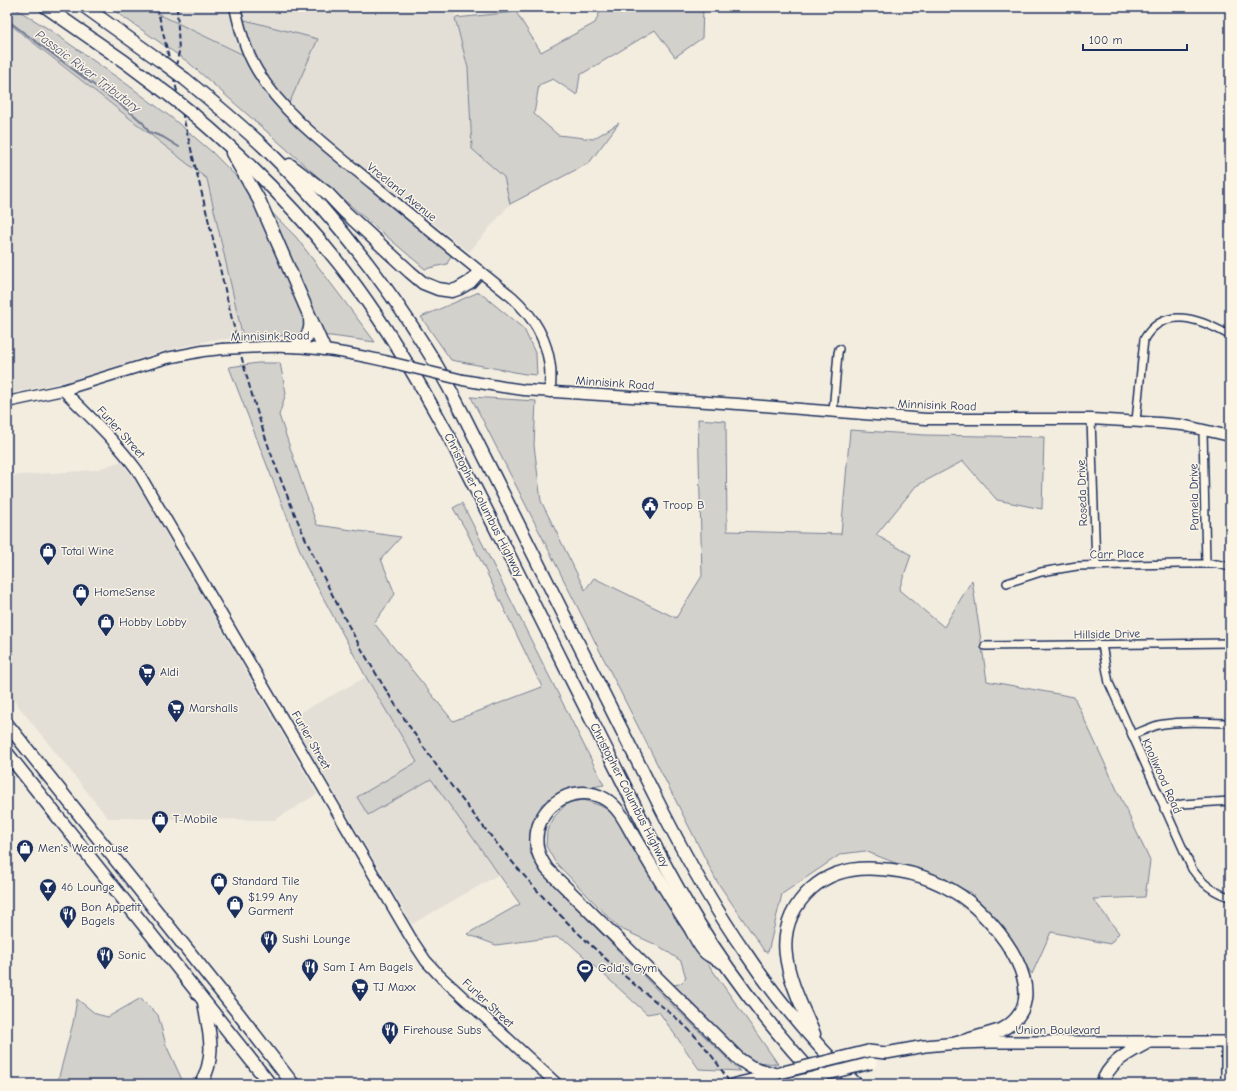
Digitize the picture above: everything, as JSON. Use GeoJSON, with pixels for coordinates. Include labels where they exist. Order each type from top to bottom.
{"type":"FeatureCollection","features":[{"type":"Feature","properties":{"kind":"highway","name":"Christopher Columbus Highway"},"geometry":{"type":"LineString","coordinates":[[46,7],[169,94],[225,142],[293,208],[334,257],[370,306],[418,381],[459,456],[657,850],[695,918],[725,964],[751,999],[782,1039],[823,1084]]}},
{"type":"Feature","properties":{"kind":"highway","name":"Christopher Columbus Highway"},"geometry":{"type":"LineString","coordinates":[[85,7],[185,79],[231,117],[258,142],[304,188],[385,287],[427,349],[464,416],[664,814],[699,879],[745,953],[775,993],[818,1044],[856,1084]]}},
{"type":"Feature","properties":{"kind":"highway"},"geometry":{"type":"LineString","coordinates":[[225,142],[259,200],[324,349]]}},
{"type":"Feature","properties":{"kind":"highway"},"geometry":{"type":"LineString","coordinates":[[258,142],[327,193],[345,212],[424,283],[438,289],[452,291],[470,282],[479,272]]}},
{"type":"Feature","properties":{"kind":"highway"},"geometry":{"type":"LineString","coordinates":[[296,346],[305,339],[310,330],[308,313]]}},
{"type":"Feature","properties":{"kind":"highway"},"geometry":{"type":"LineString","coordinates":[[7,724],[293,1084]]}},
{"type":"Feature","properties":{"kind":"highway"},"geometry":{"type":"LineString","coordinates":[[7,753],[270,1084]]}},
{"type":"Feature","properties":{"kind":"highway"},"geometry":{"type":"LineString","coordinates":[[725,964],[706,953],[668,894],[622,816],[612,803],[596,795],[579,793],[562,798],[548,810],[539,824],[537,841],[540,856],[547,869],[739,1059],[751,1067],[777,1074]]}},
{"type":"Feature","properties":{"kind":"highway"},"geometry":{"type":"LineString","coordinates":[[818,1044],[794,988],[788,969],[784,948],[787,929],[790,919],[800,902],[812,888],[829,877],[860,868],[898,871],[918,876],[943,886],[974,906],[1004,938],[1024,979],[1026,990],[1024,1005],[1017,1017],[1007,1027],[957,1044]]}},
{"type":"Feature","properties":{"kind":"highway"},"geometry":{"type":"LineString","coordinates":[[201,1084],[208,1069],[211,1053],[209,1031],[203,999]]}},
{"type":"Feature","properties":{"kind":"highway"},"geometry":{"type":"LineString","coordinates":[[1102,1084],[1115,1062],[1148,1042]]}},
{"type":"Feature","properties":{"kind":"main road","name":"Union Boulevard"},"geometry":{"type":"LineString","coordinates":[[737,1084],[868,1051],[886,1053],[925,1046],[957,1044],[1227,1042]]}},
{"type":"Feature","properties":{"kind":"main road","name":"Union Boulevard"},"geometry":{"type":"LineString","coordinates":[[788,1084],[871,1063],[886,1053]]}},
{"type":"Feature","properties":{"kind":"street","name":"Vreeland Avenue"},"geometry":{"type":"LineString","coordinates":[[235,7],[241,32],[256,69],[288,110],[323,144],[519,303],[536,326],[542,339],[549,360],[550,392]]}},
{"type":"Feature","properties":{"kind":"street"},"geometry":{"type":"LineString","coordinates":[[1136,421],[1144,339],[1152,329],[1162,321],[1173,318],[1200,321],[1227,334]]}},
{"type":"Feature","properties":{"kind":"street","name":"Minnisink Road"},"geometry":{"type":"LineString","coordinates":[[7,402],[63,390],[167,358],[203,351],[296,346],[354,354],[463,380],[503,387],[550,392],[738,404],[940,420],[1091,419],[1136,421],[1174,424],[1230,436]]}},
{"type":"Feature","properties":{"kind":"street"},"geometry":{"type":"LineString","coordinates":[[833,412],[839,349]]}},
{"type":"Feature","properties":{"kind":"street","name":"Furler Street"},"geometry":{"type":"LineString","coordinates":[[63,390],[104,429],[138,470],[412,940],[426,960],[457,992],[558,1084]]}},
{"type":"Feature","properties":{"kind":"street","name":"Roseda Drive"},"geometry":{"type":"LineString","coordinates":[[1091,419],[1096,565]]}},
{"type":"Feature","properties":{"kind":"street","name":"Pamela Drive"},"geometry":{"type":"LineString","coordinates":[[1203,430],[1206,564]]}},
{"type":"Feature","properties":{"kind":"street","name":"Carr Place"},"geometry":{"type":"LineString","coordinates":[[1007,583],[1053,570],[1096,565],[1206,564],[1230,566]]}},
{"type":"Feature","properties":{"kind":"street","name":"Hillside Drive"},"geometry":{"type":"LineString","coordinates":[[985,646],[1230,643]]}},
{"type":"Feature","properties":{"kind":"street","name":"Knollwood Road"},"geometry":{"type":"LineString","coordinates":[[1102,645],[1109,683],[1192,869],[1210,888],[1230,897]]}},
{"type":"Feature","properties":{"kind":"street"},"geometry":{"type":"LineString","coordinates":[[1132,735],[1150,728],[1183,722],[1230,723]]}},
{"type":"Feature","properties":{"kind":"street"},"geometry":{"type":"LineString","coordinates":[[1164,809],[1182,804],[1210,801],[1230,801]]}},
{"type":"Feature","properties":{"kind":"street"},"geometry":{"type":"LineString","coordinates":[[1226,1084],[1227,1042]]}},
{"type":"Feature","properties":{"kind":"shaded area"},"geometry":{"type":"Polygon","coordinates":[[[7,7],[13,7],[47,28],[128,85],[172,118],[212,152],[296,237],[375,342],[331,336],[295,335],[243,338],[207,179],[7,22],[7,7]]]}},
{"type":"Feature","properties":{"kind":"shaded area"},"geometry":{"type":"Polygon","coordinates":[[[109,7],[144,7],[250,58],[237,18],[318,39],[287,108],[454,249],[447,264],[425,269],[351,206],[188,62],[109,7]]]}},
{"type":"Feature","properties":{"kind":"shaded area"},"geometry":{"type":"Polygon","coordinates":[[[144,7],[455,7],[455,18],[468,68],[472,149],[504,177],[510,204],[469,252],[338,147],[299,113],[263,66],[251,58],[144,7]]]}},
{"type":"Feature","properties":{"kind":"shaded area"},"geometry":{"type":"Polygon","coordinates":[[[602,7],[703,7],[702,38],[675,57],[655,30],[580,75],[577,95],[553,79],[539,85],[534,114],[558,135],[593,139],[619,123],[589,163],[510,204],[504,177],[472,149],[468,68],[455,18],[516,12],[541,52],[595,23],[602,7]]]}},
{"type":"Feature","properties":{"kind":"shaded area"},"geometry":{"type":"Polygon","coordinates":[[[7,22],[207,179],[243,338],[211,340],[160,352],[72,380],[7,394],[7,22]]]}},
{"type":"Feature","properties":{"kind":"shaded area"},"geometry":{"type":"Polygon","coordinates":[[[479,292],[524,329],[536,355],[537,375],[451,360],[421,317],[479,292]]]}},
{"type":"Feature","properties":{"kind":"shaded area"},"geometry":{"type":"Polygon","coordinates":[[[258,363],[280,363],[286,393],[279,415],[317,525],[401,537],[381,559],[395,594],[374,623],[453,721],[542,687],[466,530],[453,508],[462,503],[604,785],[562,792],[542,804],[532,826],[529,851],[542,873],[663,996],[740,1071],[699,1069],[659,1012],[647,1014],[568,942],[556,937],[496,945],[467,934],[520,904],[431,779],[368,815],[357,797],[417,762],[366,677],[306,566],[229,367],[258,363]]]}},
{"type":"Feature","properties":{"kind":"shaded area"},"geometry":{"type":"Polygon","coordinates":[[[471,397],[536,401],[534,445],[541,501],[585,590],[594,578],[676,618],[702,576],[698,419],[726,421],[727,531],[841,534],[850,430],[925,435],[1044,437],[1042,509],[997,500],[963,461],[916,486],[876,535],[911,555],[899,590],[944,627],[972,580],[987,681],[1074,697],[1150,861],[1145,897],[1093,899],[1119,933],[1110,944],[1051,932],[1032,974],[972,893],[865,851],[841,854],[782,894],[768,952],[765,952],[716,880],[471,397]]]}},
{"type":"Feature","properties":{"kind":"shaded area"},"geometry":{"type":"Polygon","coordinates":[[[121,461],[136,482],[317,794],[275,820],[108,818],[7,692],[7,476],[96,470],[121,461]]]}},
{"type":"Feature","properties":{"kind":"shaded area"},"geometry":{"type":"Polygon","coordinates":[[[366,677],[417,762],[357,797],[368,815],[431,779],[500,874],[412,924],[290,718],[366,677]]]}},
{"type":"Feature","properties":{"kind":"shaded area"},"geometry":{"type":"Polygon","coordinates":[[[584,800],[601,806],[616,815],[690,938],[778,1064],[755,1062],[742,1053],[673,985],[680,984],[686,978],[681,961],[659,946],[619,928],[555,862],[546,846],[547,831],[555,816],[568,802],[584,800]]]}},
{"type":"Feature","properties":{"kind":"shaded area"},"geometry":{"type":"Polygon","coordinates":[[[141,998],[158,1015],[166,1045],[184,1084],[57,1084],[73,1023],[77,999],[96,1014],[108,1017],[141,998]]]}},
{"type":"Feature","properties":{"kind":"waterway","name":"Passaic River Tributary"},"geometry":{"type":"LineString","coordinates":[[7,20],[134,115],[143,123],[149,132],[163,137],[179,147]]}},
{"type":"Feature","properties":{"kind":"railway"},"geometry":{"type":"LineString","coordinates":[[157,7],[233,324],[260,421],[305,539],[350,628],[375,672],[430,756],[460,797],[507,856],[540,894],[575,930],[630,980],[691,1032],[715,1060],[730,1084]]}},
{"type":"Feature","properties":{"kind":"railway"},"geometry":{"type":"LineString","coordinates":[[174,75],[179,52],[177,7]]}},
{"type":"Feature","properties":{"kind":"place","name":"Troop B"},"geometry":{"type":"Point","coordinates":[650,520]}},
{"type":"Feature","properties":{"kind":"place","name":"Total Wine"},"geometry":{"type":"Point","coordinates":[48,566]}},
{"type":"Feature","properties":{"kind":"place","name":"HomeSense"},"geometry":{"type":"Point","coordinates":[81,607]}},
{"type":"Feature","properties":{"kind":"place","name":"Hobby Lobby"},"geometry":{"type":"Point","coordinates":[106,637]}},
{"type":"Feature","properties":{"kind":"place","name":"Aldi"},"geometry":{"type":"Point","coordinates":[147,687]}},
{"type":"Feature","properties":{"kind":"place","name":"Marshalls"},"geometry":{"type":"Point","coordinates":[176,723]}},
{"type":"Feature","properties":{"kind":"place","name":"T-Mobile"},"geometry":{"type":"Point","coordinates":[160,834]}},
{"type":"Feature","properties":{"kind":"place","name":"Men's Wearhouse"},"geometry":{"type":"Point","coordinates":[25,863]}},
{"type":"Feature","properties":{"kind":"place","name":"Standard Tile"},"geometry":{"type":"Point","coordinates":[219,896]}},
{"type":"Feature","properties":{"kind":"place","name":"46 Lounge"},"geometry":{"type":"Point","coordinates":[48,902]}},
{"type":"Feature","properties":{"kind":"place","name":"$1.99 Any Garment"},"geometry":{"type":"Point","coordinates":[235,919]}},
{"type":"Feature","properties":{"kind":"place","name":"Bon Appetit Bagels"},"geometry":{"type":"Point","coordinates":[68,929]}},
{"type":"Feature","properties":{"kind":"place","name":"Sushi Lounge"},"geometry":{"type":"Point","coordinates":[269,954]}},
{"type":"Feature","properties":{"kind":"place","name":"Sonic"},"geometry":{"type":"Point","coordinates":[105,970]}},
{"type":"Feature","properties":{"kind":"place","name":"Sam I Am Bagels"},"geometry":{"type":"Point","coordinates":[310,982]}},
{"type":"Feature","properties":{"kind":"place","name":"Gold's Gym"},"geometry":{"type":"Point","coordinates":[585,983]}},
{"type":"Feature","properties":{"kind":"place","name":"TJ Maxx"},"geometry":{"type":"Point","coordinates":[360,1002]}},
{"type":"Feature","properties":{"kind":"place","name":"Firehouse Subs"},"geometry":{"type":"Point","coordinates":[390,1045]}}]}
